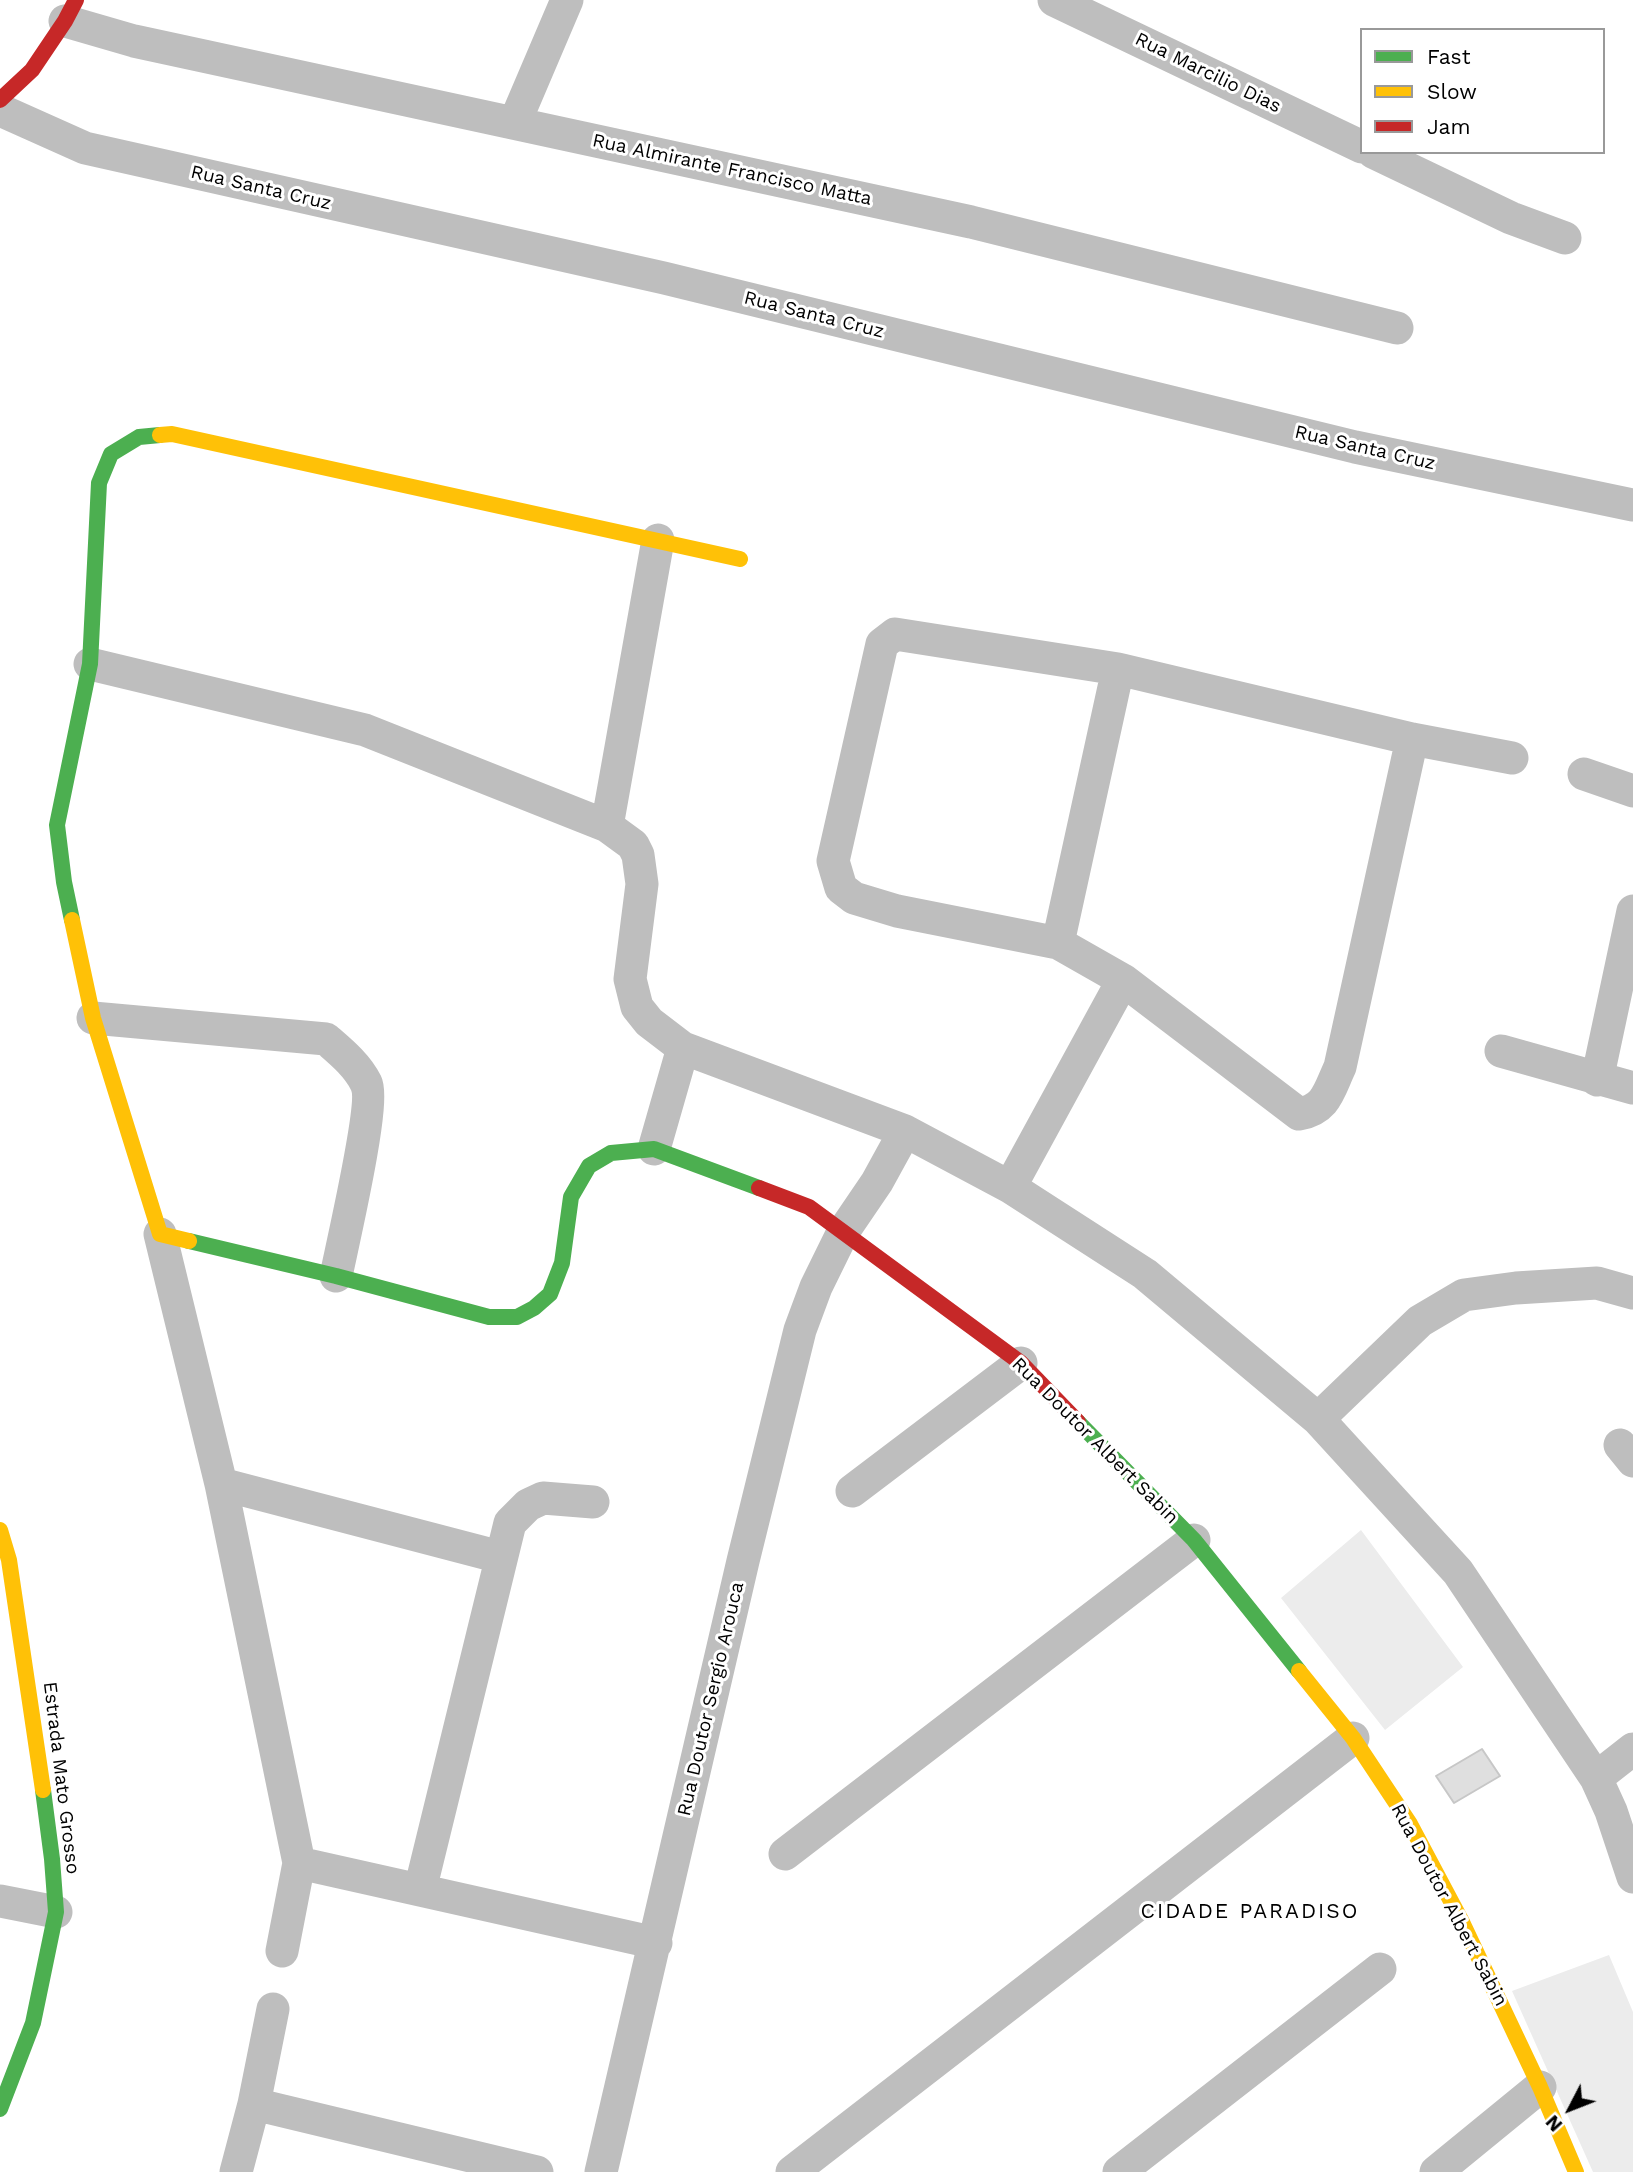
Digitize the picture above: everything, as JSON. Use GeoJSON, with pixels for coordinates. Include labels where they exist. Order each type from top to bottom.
{"type":"FeatureCollection","features":[{"type":"Feature","properties":{"kind":"street"},"geometry":{"type":"LineString","coordinates":[[515,122],[568,0]]}},
{"type":"Feature","properties":{"kind":"street","name":"Rua Marcilio Dias"},"geometry":{"type":"LineString","coordinates":[[1054,0],[1360,146]]}},
{"type":"Feature","properties":{"kind":"street"},"geometry":{"type":"LineString","coordinates":[[0,100],[32,70],[70,11]]}},
{"type":"Feature","properties":{"kind":"street","name":"Rua Almirante Francisco Matta"},"geometry":{"type":"LineString","coordinates":[[70,11],[134,41],[971,222],[1397,328]]}},
{"type":"Feature","properties":{"kind":"street","name":"Rua Santa Cruz"},"geometry":{"type":"LineString","coordinates":[[0,110],[85,148],[664,278],[1355,447],[1633,505]]}},
{"type":"Feature","properties":{"kind":"street"},"geometry":{"type":"LineString","coordinates":[[1377,154],[1511,218],[1565,238]]}},
{"type":"Feature","properties":{"kind":"street"},"geometry":{"type":"LineString","coordinates":[[282,1951],[299,1863],[221,1484],[160,1234],[93,1018],[64,882],[57,825],[90,664],[99,483],[111,454],[139,437],[172,434],[740,559]]}},
{"type":"Feature","properties":{"kind":"street"},"geometry":{"type":"LineString","coordinates":[[607,826],[658,540]]}},
{"type":"Feature","properties":{"kind":"street"},"geometry":{"type":"LineString","coordinates":[[1412,739],[1340,1067],[1324,1101],[1313,1111],[1299,1114],[1123,979],[1058,943],[897,911],[854,898],[841,888],[832,861],[882,644],[895,634],[1118,669],[1412,739],[1512,758]]}},
{"type":"Feature","properties":{"kind":"street"},"geometry":{"type":"LineString","coordinates":[[90,664],[365,730],[607,826],[632,845],[638,855],[642,884],[630,979],[637,1007],[649,1022],[683,1048],[905,1131],[1010,1187],[1145,1273],[1318,1419],[1458,1572],[1596,1778],[1622,1803],[1633,1877]]}},
{"type":"Feature","properties":{"kind":"street"},"geometry":{"type":"LineString","coordinates":[[1058,943],[1118,669]]}},
{"type":"Feature","properties":{"kind":"street"},"geometry":{"type":"LineString","coordinates":[[1584,775],[1633,791]]}},
{"type":"Feature","properties":{"kind":"street"},"geometry":{"type":"LineString","coordinates":[[1597,1080],[1633,911]]}},
{"type":"Feature","properties":{"kind":"street"},"geometry":{"type":"LineString","coordinates":[[1010,1187],[1123,979]]}},
{"type":"Feature","properties":{"kind":"street"},"geometry":{"type":"LineString","coordinates":[[93,1018],[326,1039],[346,1056],[368,1085],[367,1120],[336,1276]]}},
{"type":"Feature","properties":{"kind":"street"},"geometry":{"type":"LineString","coordinates":[[160,1234],[336,1276],[489,1317],[517,1317],[534,1308],[550,1294],[562,1263],[571,1197],[589,1166],[611,1153],[654,1149],[683,1048]]}},
{"type":"Feature","properties":{"kind":"street"},"geometry":{"type":"LineString","coordinates":[[1500,1051],[1633,1088]]}},
{"type":"Feature","properties":{"kind":"street"},"geometry":{"type":"LineString","coordinates":[[843,1232],[877,1182],[905,1131]]}},
{"type":"Feature","properties":{"kind":"street","name":"Rua Doutor Albert Sabin"},"geometry":{"type":"LineString","coordinates":[[654,1149],[789,1199],[809,1208],[843,1232],[1021,1363],[1194,1540],[1353,1738],[1410,1824],[1461,1920],[1540,2087],[1576,2172]]}},
{"type":"Feature","properties":{"kind":"street","name":"Rua Doutor Sergio Arouca"},"geometry":{"type":"LineString","coordinates":[[601,2172],[800,1330],[816,1287],[843,1232]]}},
{"type":"Feature","properties":{"kind":"street"},"geometry":{"type":"LineString","coordinates":[[1318,1419],[1420,1321],[1464,1295],[1516,1288],[1597,1283],[1633,1293]]}},
{"type":"Feature","properties":{"kind":"street"},"geometry":{"type":"LineString","coordinates":[[852,1491],[1021,1363]]}},
{"type":"Feature","properties":{"kind":"street"},"geometry":{"type":"LineString","coordinates":[[221,1484],[500,1557]]}},
{"type":"Feature","properties":{"kind":"street"},"geometry":{"type":"LineString","coordinates":[[420,1890],[510,1523],[528,1505],[543,1499],[593,1502]]}},
{"type":"Feature","properties":{"kind":"street"},"geometry":{"type":"LineString","coordinates":[[785,1854],[1194,1540]]}},
{"type":"Feature","properties":{"kind":"street","name":"Estrada Mato Grosso"},"geometry":{"type":"LineString","coordinates":[[0,2109],[33,2023],[55,1912],[52,1859],[3,1552]]}},
{"type":"Feature","properties":{"kind":"street"},"geometry":{"type":"LineString","coordinates":[[792,2172],[1353,1738]]}},
{"type":"Feature","properties":{"kind":"street"},"geometry":{"type":"LineString","coordinates":[[1596,1778],[1633,1749]]}},
{"type":"Feature","properties":{"kind":"street"},"geometry":{"type":"LineString","coordinates":[[299,1863],[656,1943]]}},
{"type":"Feature","properties":{"kind":"street"},"geometry":{"type":"LineString","coordinates":[[0,1900],[55,1912]]}},
{"type":"Feature","properties":{"kind":"street"},"geometry":{"type":"LineString","coordinates":[[1119,2172],[1380,1969]]}},
{"type":"Feature","properties":{"kind":"street"},"geometry":{"type":"LineString","coordinates":[[236,2172],[254,2104],[273,2009]]}},
{"type":"Feature","properties":{"kind":"street"},"geometry":{"type":"LineString","coordinates":[[1436,2172],[1540,2087]]}},
{"type":"Feature","properties":{"kind":"street"},"geometry":{"type":"LineString","coordinates":[[254,2104],[537,2172]]}},
{"type":"Feature","properties":{"kind":"shaded area"},"geometry":{"type":"Polygon","coordinates":[[[1361,1530],[1463,1667],[1385,1730],[1281,1598],[1361,1530]]]}},
{"type":"Feature","properties":{"kind":"shaded area"},"geometry":{"type":"Polygon","coordinates":[[[1609,1955],[1633,2012],[1633,2172],[1593,2172],[1512,1991],[1609,1955]]]}},
{"type":"Feature","properties":{"kind":"building"},"geometry":{"type":"Polygon","coordinates":[[[1482,1749],[1500,1776],[1454,1803],[1436,1776],[1482,1749]]]}},
{"type":"Feature","properties":{"kind":"traffic: fast"},"geometry":{"type":"LineString","coordinates":[[72,920],[57,825],[90,664],[99,483],[111,454],[139,437],[160,435]]}},
{"type":"Feature","properties":{"kind":"traffic: fast"},"geometry":{"type":"LineString","coordinates":[[189,1241],[336,1276],[489,1317],[517,1317],[534,1308],[550,1294],[562,1263],[571,1197],[589,1166],[611,1153],[654,1149],[759,1188]]}},
{"type":"Feature","properties":{"kind":"traffic: fast"},"geometry":{"type":"LineString","coordinates":[[1078,1422],[1194,1540],[1299,1671]]}},
{"type":"Feature","properties":{"kind":"traffic: fast"},"geometry":{"type":"LineString","coordinates":[[0,2109],[33,2023],[56,1912],[43,1790]]}},
{"type":"Feature","properties":{"kind":"traffic: slow"},"geometry":{"type":"LineString","coordinates":[[160,435],[172,434],[740,559]]}},
{"type":"Feature","properties":{"kind":"traffic: slow"},"geometry":{"type":"LineString","coordinates":[[72,920],[93,1018],[160,1234],[189,1241]]}},
{"type":"Feature","properties":{"kind":"traffic: slow"},"geometry":{"type":"LineString","coordinates":[[0,1530],[9,1560],[43,1790]]}},
{"type":"Feature","properties":{"kind":"traffic: slow"},"geometry":{"type":"LineString","coordinates":[[1299,1671],[1353,1738],[1410,1824],[1461,1920],[1540,2087],[1576,2172]]}},
{"type":"Feature","properties":{"kind":"traffic: jam"},"geometry":{"type":"LineString","coordinates":[[0,100],[32,70],[76,0]]}},
{"type":"Feature","properties":{"kind":"traffic: jam"},"geometry":{"type":"LineString","coordinates":[[759,1188],[809,1207],[1021,1363],[1078,1422]]}},
{"type":"Feature","properties":{"kind":"district","name":"CIDADE PARADISO"},"geometry":{"type":"Point","coordinates":[1250,1912]}}]}
